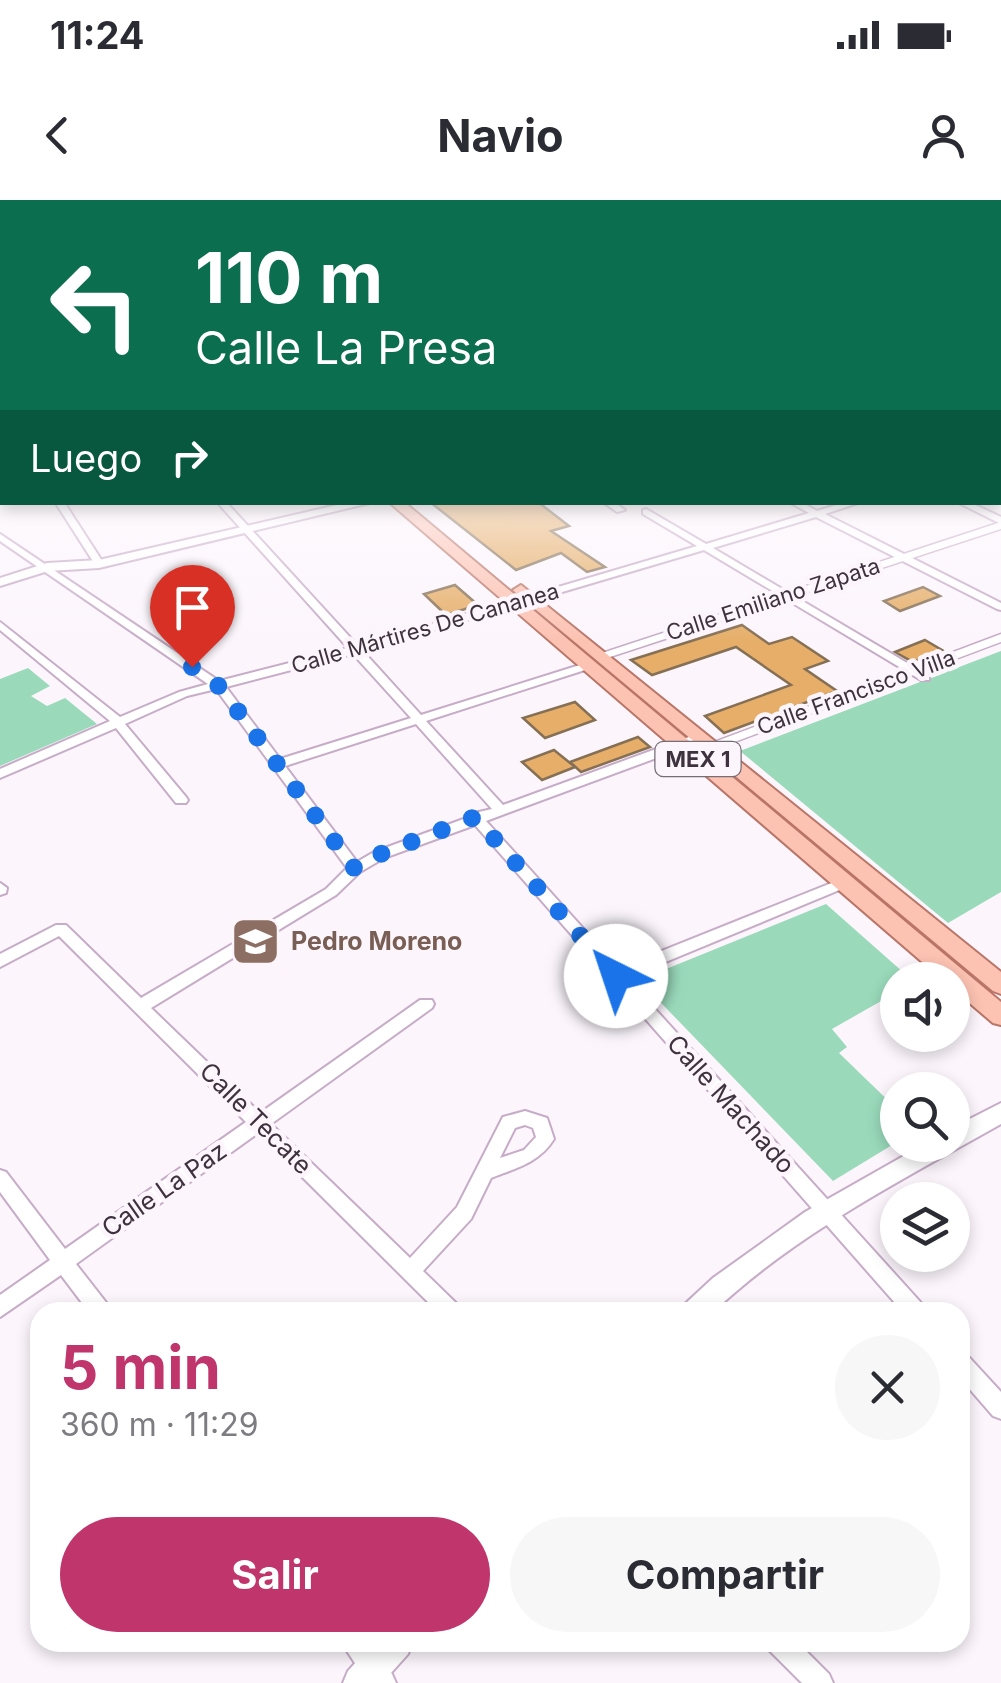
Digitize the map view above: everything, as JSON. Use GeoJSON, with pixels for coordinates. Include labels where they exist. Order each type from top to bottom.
{"type":"FeatureCollection","features":[{"type":"Feature","properties":{"kind":"main road"},"geometry":{"type":"LineString","coordinates":[[0,582],[47,567],[98,564],[354,505]]}},
{"type":"Feature","properties":{"kind":"main road","name":"MEX 1"},"geometry":{"type":"LineString","coordinates":[[399,505],[999,981]]}},
{"type":"Feature","properties":{"kind":"main road","name":"MEX 1"},"geometry":{"type":"LineString","coordinates":[[421,505],[522,600]]}},
{"type":"Feature","properties":{"kind":"main road","name":"MEX 1"},"geometry":{"type":"LineString","coordinates":[[701,747],[844,883],[1001,1016]]}},
{"type":"Feature","properties":{"kind":"main road"},"geometry":{"type":"LineString","coordinates":[[970,1130],[1001,1113]]}},
{"type":"Feature","properties":{"kind":"main road"},"geometry":{"type":"LineString","coordinates":[[707,1302],[748,1266],[827,1211],[914,1162]]}},
{"type":"Feature","properties":{"kind":"street"},"geometry":{"type":"LineString","coordinates":[[60,505],[98,564]]}},
{"type":"Feature","properties":{"kind":"street"},"geometry":{"type":"LineString","coordinates":[[224,505],[499,808]]}},
{"type":"Feature","properties":{"kind":"street"},"geometry":{"type":"LineString","coordinates":[[612,505],[620,510]]}},
{"type":"Feature","properties":{"kind":"street"},"geometry":{"type":"LineString","coordinates":[[799,505],[1001,607]]}},
{"type":"Feature","properties":{"kind":"street","name":"Calle Mártires De Cananea"},"geometry":{"type":"LineString","coordinates":[[0,774],[183,694],[355,650],[845,505]]}},
{"type":"Feature","properties":{"kind":"street"},"geometry":{"type":"LineString","coordinates":[[967,505],[1001,523]]}},
{"type":"Feature","properties":{"kind":"street"},"geometry":{"type":"LineString","coordinates":[[646,512],[918,675]]}},
{"type":"Feature","properties":{"kind":"street","name":"Calle Emiliano Zapata"},"geometry":{"type":"LineString","coordinates":[[907,561],[1001,523]]}},
{"type":"Feature","properties":{"kind":"street","name":"Calle Emiliano Zapata"},"geometry":{"type":"LineString","coordinates":[[277,764],[789,598],[1001,535]]}},
{"type":"Feature","properties":{"kind":"street"},"geometry":{"type":"LineString","coordinates":[[0,536],[220,687],[355,869]]}},
{"type":"Feature","properties":{"kind":"street"},"geometry":{"type":"LineString","coordinates":[[0,625],[117,722],[182,800]]}},
{"type":"Feature","properties":{"kind":"street","name":"Calle Francisco Villa"},"geometry":{"type":"LineString","coordinates":[[918,675],[1001,638]]}},
{"type":"Feature","properties":{"kind":"street","name":"Calle Francisco Villa"},"geometry":{"type":"LineString","coordinates":[[701,747],[1001,650]]}},
{"type":"Feature","properties":{"kind":"street"},"geometry":{"type":"LineString","coordinates":[[141,1006],[332,892],[355,869],[378,855],[499,808],[701,747]]}},
{"type":"Feature","properties":{"kind":"street","name":"Calle Machado"},"geometry":{"type":"LineString","coordinates":[[475,817],[907,1302]]}},
{"type":"Feature","properties":{"kind":"street"},"geometry":{"type":"LineString","coordinates":[[616,976],[844,883]]}},
{"type":"Feature","properties":{"kind":"street","name":"Calle Tecate"},"geometry":{"type":"LineString","coordinates":[[0,961],[58,929],[260,1120],[441,1302]]}},
{"type":"Feature","properties":{"kind":"street","name":"Calle La Paz"},"geometry":{"type":"LineString","coordinates":[[0,1307],[426,1004]]}},
{"type":"Feature","properties":{"kind":"street"},"geometry":{"type":"LineString","coordinates":[[410,1272],[464,1212],[487,1171]]}},
{"type":"Feature","properties":{"kind":"street"},"geometry":{"type":"LineString","coordinates":[[0,1178],[93,1302]]}},
{"type":"Feature","properties":{"kind":"street"},"geometry":{"type":"LineString","coordinates":[[970,1373],[1001,1408]]}},
{"type":"Feature","properties":{"kind":"street"},"geometry":{"type":"LineString","coordinates":[[790,1652],[820,1683]]}},
{"type":"Feature","properties":{"kind":"green space"},"geometry":{"type":"Polygon","coordinates":[[[1001,651],[1001,892],[948,923],[740,751],[1001,651]]]}},
{"type":"Feature","properties":{"kind":"green space"},"geometry":{"type":"Polygon","coordinates":[[[28,668],[50,686],[31,696],[47,706],[65,698],[97,724],[0,766],[0,679],[28,668]]]}},
{"type":"Feature","properties":{"kind":"green space"},"geometry":{"type":"Polygon","coordinates":[[[826,904],[892,962],[880,962],[880,1002],[832,1029],[847,1047],[839,1053],[880,1093],[880,1152],[833,1181],[639,980],[826,904]]]}},
{"type":"Feature","properties":{"kind":"building"},"geometry":{"type":"Polygon","coordinates":[[[434,505],[542,505],[569,526],[551,531],[605,567],[587,572],[561,553],[516,570],[434,505]]]}},
{"type":"Feature","properties":{"kind":"building"},"geometry":{"type":"Polygon","coordinates":[[[455,585],[478,605],[446,615],[424,594],[455,585]]]}},
{"type":"Feature","properties":{"kind":"building"},"geometry":{"type":"Polygon","coordinates":[[[923,587],[940,596],[900,611],[884,601],[923,587]]]}},
{"type":"Feature","properties":{"kind":"building"},"geometry":{"type":"Polygon","coordinates":[[[742,625],[769,644],[792,637],[828,661],[805,669],[837,691],[724,733],[705,716],[791,685],[736,647],[652,675],[631,660],[742,625]]]}},
{"type":"Feature","properties":{"kind":"building"},"geometry":{"type":"Polygon","coordinates":[[[925,640],[942,650],[913,662],[895,652],[925,640]]]}},
{"type":"Feature","properties":{"kind":"building"},"geometry":{"type":"Polygon","coordinates":[[[575,702],[595,720],[545,738],[523,718],[575,702]]]}},
{"type":"Feature","properties":{"kind":"building"},"geometry":{"type":"Polygon","coordinates":[[[638,737],[650,747],[581,772],[570,762],[638,737]]]}},
{"type":"Feature","properties":{"kind":"building"},"geometry":{"type":"Polygon","coordinates":[[[554,750],[575,767],[542,780],[522,762],[554,750]]]}},
{"type":"Feature","properties":{"kind":"place","name":"Pedro Moreno"},"geometry":{"type":"Point","coordinates":[256,941]}},
{"type":"Feature","properties":{"kind":"route"},"geometry":{"type":"LineString","coordinates":[[192,667],[220,687],[355,869],[378,855],[475,817],[616,976]]}}]}
